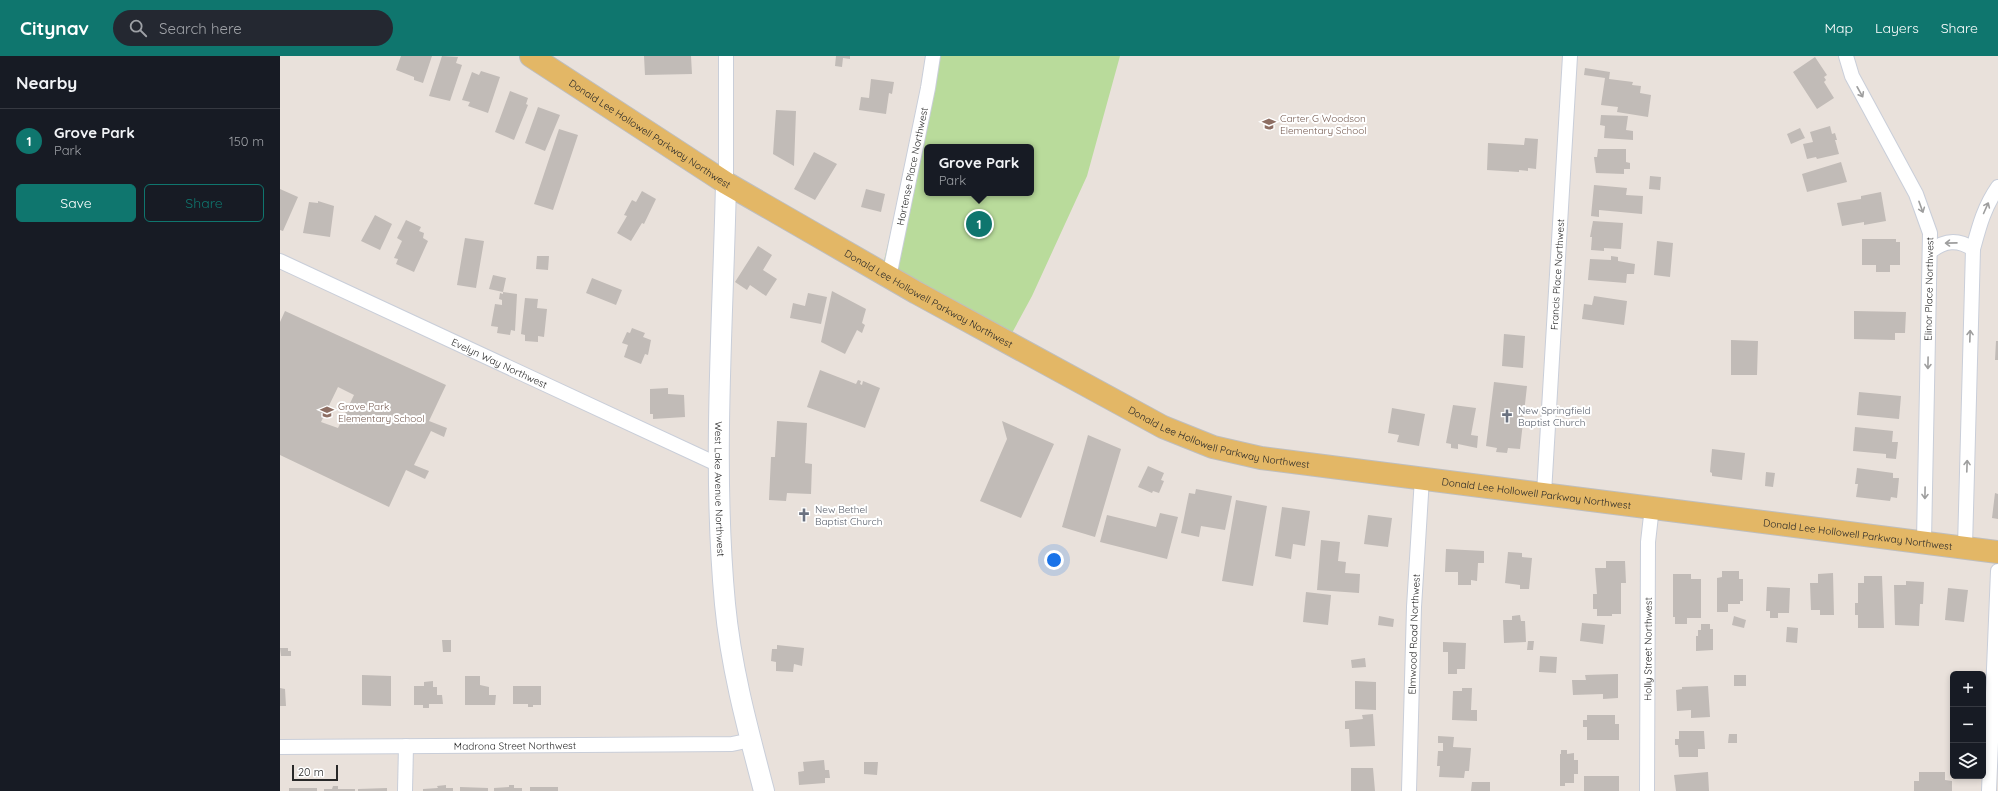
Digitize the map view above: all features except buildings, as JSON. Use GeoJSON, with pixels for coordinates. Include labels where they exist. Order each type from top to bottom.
{"type":"FeatureCollection","features":[{"type":"Feature","properties":{"kind":"main road","name":"Donald Lee Hollowell Parkway Northwest"},"geometry":{"type":"LineString","coordinates":[[531,56],[726,183],[889,277],[1163,427],[1213,447],[1261,458],[1924,541],[1998,552]]}},
{"type":"Feature","properties":{"kind":"street"},"geometry":{"type":"LineString","coordinates":[[726,56],[726,183]]}},
{"type":"Feature","properties":{"kind":"street","name":"Hortense Place Northwest"},"geometry":{"type":"LineString","coordinates":[[889,277],[928,88],[933,56]]}},
{"type":"Feature","properties":{"kind":"street","name":"Francis Place Northwest"},"geometry":{"type":"LineString","coordinates":[[1544,493],[1570,56]]}},
{"type":"Feature","properties":{"kind":"street","name":"Elinor Place Northwest"},"geometry":{"type":"LineString","coordinates":[[1846,56],[1852,76],[1916,194],[1930,233],[1924,541]]}},
{"type":"Feature","properties":{"kind":"street","name":"West Lake Avenue Northwest"},"geometry":{"type":"LineString","coordinates":[[726,183],[719,465],[720,540],[725,606],[735,674],[750,740],[764,791]]}},
{"type":"Feature","properties":{"kind":"street"},"geometry":{"type":"LineString","coordinates":[[1965,547],[1973,249],[1981,218],[1990,198],[1998,187]]}},
{"type":"Feature","properties":{"kind":"street"},"geometry":{"type":"LineString","coordinates":[[1930,252],[1938,245],[1947,242],[1966,245],[1973,249]]}},
{"type":"Feature","properties":{"kind":"street","name":"Evelyn Way Northwest"},"geometry":{"type":"LineString","coordinates":[[280,261],[719,465]]}},
{"type":"Feature","properties":{"kind":"street","name":"Elmwood Road Northwest"},"geometry":{"type":"LineString","coordinates":[[1409,791],[1414,607],[1422,478]]}},
{"type":"Feature","properties":{"kind":"street","name":"Holly Street Northwest"},"geometry":{"type":"LineString","coordinates":[[1646,791],[1648,542],[1652,507]]}},
{"type":"Feature","properties":{"kind":"street"},"geometry":{"type":"LineString","coordinates":[[1989,791],[1998,571]]}},
{"type":"Feature","properties":{"kind":"street","name":"Madrona Street Northwest"},"geometry":{"type":"LineString","coordinates":[[280,747],[732,744],[750,740]]}},
{"type":"Feature","properties":{"kind":"street"},"geometry":{"type":"LineString","coordinates":[[405,791],[406,746]]}},
{"type":"Feature","properties":{"kind":"green space"},"geometry":{"type":"Polygon","coordinates":[[[933,56],[1120,56],[1087,176],[1032,296],[1012,333],[881,273],[933,56]]]}},
{"type":"Feature","properties":{"kind":"place","name":"Carter G Woodson Elementary School"},"geometry":{"type":"Point","coordinates":[1269,124]}},
{"type":"Feature","properties":{"kind":"place","name":"Grove Park"},"geometry":{"type":"Point","coordinates":[979,224]}},
{"type":"Feature","properties":{"kind":"place","name":"Grove Park Elementary School"},"geometry":{"type":"Point","coordinates":[327,412]}},
{"type":"Feature","properties":{"kind":"place","name":"New Springfield Baptist Church"},"geometry":{"type":"Point","coordinates":[1507,416]}},
{"type":"Feature","properties":{"kind":"place","name":"New Bethel Baptist Church"},"geometry":{"type":"Point","coordinates":[804,515]}}]}
